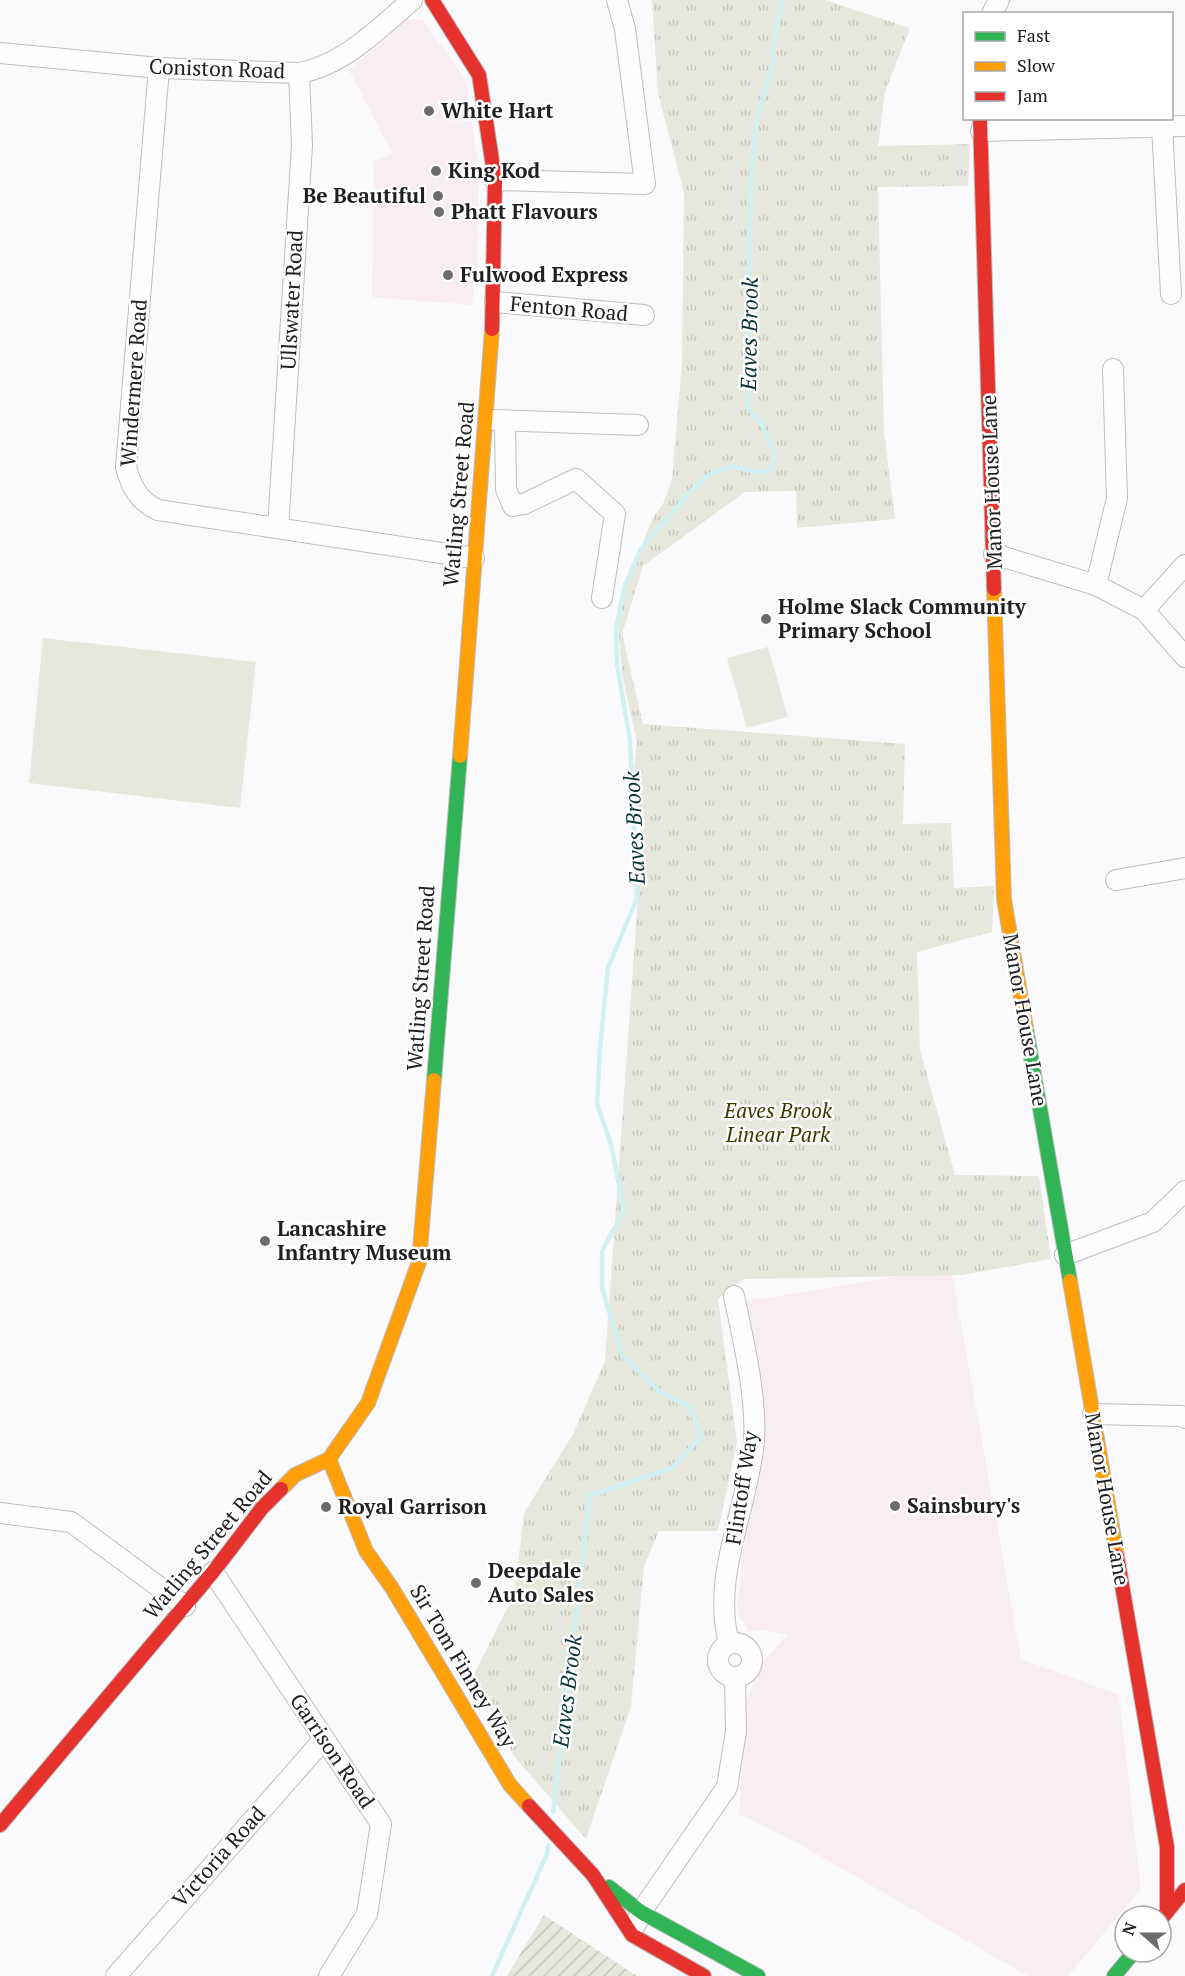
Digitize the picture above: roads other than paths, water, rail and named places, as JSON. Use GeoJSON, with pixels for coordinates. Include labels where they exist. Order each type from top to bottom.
{"type":"FeatureCollection","features":[{"type":"Feature","properties":{"kind":"main road","name":"Watling Street Road"},"geometry":{"type":"LineString","coordinates":[[0,1826],[213,1572],[262,1508],[295,1475],[329,1459],[368,1403],[419,1262],[474,558],[496,420],[495,180],[479,75],[432,0]]}},
{"type":"Feature","properties":{"kind":"main road","name":"Manor House Lane"},"geometry":{"type":"LineString","coordinates":[[981,124],[1004,899],[1167,1847],[1164,1904]]}},
{"type":"Feature","properties":{"kind":"main road","name":"Sir Tom Finney Way"},"geometry":{"type":"LineString","coordinates":[[329,1459],[366,1551],[404,1608],[510,1785],[593,1875],[632,1935],[704,1976]]}},
{"type":"Feature","properties":{"kind":"main road","name":"Sir Tom Finney Way"},"geometry":{"type":"LineString","coordinates":[[593,1875],[642,1912],[758,1976]]}},
{"type":"Feature","properties":{"kind":"main road"},"geometry":{"type":"LineString","coordinates":[[1173,1904],[1185,1890]]}},
{"type":"Feature","properties":{"kind":"street","name":"Coniston Road"},"geometry":{"type":"LineString","coordinates":[[0,53],[159,68],[299,73],[316,70],[336,59],[379,28],[412,0]]}},
{"type":"Feature","properties":{"kind":"street"},"geometry":{"type":"LineString","coordinates":[[495,180],[645,184],[625,29],[617,0]]}},
{"type":"Feature","properties":{"kind":"street","name":"Windermere Road"},"geometry":{"type":"LineString","coordinates":[[159,68],[127,456],[129,481],[141,499],[158,510],[474,558]]}},
{"type":"Feature","properties":{"kind":"street","name":"Ullswater Road"},"geometry":{"type":"LineString","coordinates":[[278,528],[302,145],[299,73]]}},
{"type":"Feature","properties":{"kind":"street"},"geometry":{"type":"LineString","coordinates":[[981,124],[1185,126]]}},
{"type":"Feature","properties":{"kind":"street"},"geometry":{"type":"LineString","coordinates":[[1162,126],[1171,294]]}},
{"type":"Feature","properties":{"kind":"street","name":"Fenton Road"},"geometry":{"type":"LineString","coordinates":[[495,302],[644,315]]}},
{"type":"Feature","properties":{"kind":"street"},"geometry":{"type":"LineString","coordinates":[[1096,585],[1117,498],[1113,369]]}},
{"type":"Feature","properties":{"kind":"street"},"geometry":{"type":"LineString","coordinates":[[603,598],[615,514],[576,479],[524,504],[513,506],[506,489],[496,420],[638,425]]}},
{"type":"Feature","properties":{"kind":"street"},"geometry":{"type":"LineString","coordinates":[[994,554],[1096,585],[1144,610],[1185,657]]}},
{"type":"Feature","properties":{"kind":"street"},"geometry":{"type":"LineString","coordinates":[[1144,610],[1185,566]]}},
{"type":"Feature","properties":{"kind":"street"},"geometry":{"type":"LineString","coordinates":[[1116,880],[1185,868]]}},
{"type":"Feature","properties":{"kind":"street"},"geometry":{"type":"LineString","coordinates":[[1065,1255],[1153,1222],[1185,1191]]}},
{"type":"Feature","properties":{"kind":"street","name":"Flintoff Way"},"geometry":{"type":"LineString","coordinates":[[632,1935],[642,1912],[727,1788],[736,1731],[735,1677],[726,1675],[718,1665],[719,1653],[729,1643],[723,1620],[725,1583],[754,1441],[748,1366],[734,1296]]}},
{"type":"Feature","properties":{"kind":"street"},"geometry":{"type":"LineString","coordinates":[[1092,1414],[1184,1413]]}},
{"type":"Feature","properties":{"kind":"street"},"geometry":{"type":"LineString","coordinates":[[3,1518],[71,1522],[184,1606]]}},
{"type":"Feature","properties":{"kind":"street","name":"Garrison Road"},"geometry":{"type":"LineString","coordinates":[[213,1572],[381,1824],[367,1914],[329,1976]]}},
{"type":"Feature","properties":{"kind":"street","name":"Victoria Road"},"geometry":{"type":"LineString","coordinates":[[116,1976],[324,1739]]}},
{"type":"Feature","properties":{"kind":"waterway","name":"Eaves Brook"},"geometry":{"type":"LineString","coordinates":[[553,1812],[590,1496],[672,1468],[702,1436],[689,1407],[660,1392],[622,1355],[602,1287],[602,1251],[624,1210],[611,1144],[597,1104],[600,1048],[608,968],[637,898],[630,741],[617,664],[616,629],[625,585],[641,549],[690,492],[709,475],[733,466],[755,472],[771,470],[775,455],[761,423],[748,408],[751,177],[757,119],[774,60],[772,49],[783,0]]}},
{"type":"Feature","properties":{"kind":"waterway","name":"Eaves Brook"},"geometry":{"type":"LineString","coordinates":[[492,1976],[547,1854],[548,1846]]}},
{"type":"Feature","properties":{"kind":"place","name":"White Hart"},"geometry":{"type":"Point","coordinates":[429,111]}},
{"type":"Feature","properties":{"kind":"place","name":"King Kod"},"geometry":{"type":"Point","coordinates":[436,171]}},
{"type":"Feature","properties":{"kind":"place","name":"Be Beautiful"},"geometry":{"type":"Point","coordinates":[438,196]}},
{"type":"Feature","properties":{"kind":"place","name":"Phatt Flavours"},"geometry":{"type":"Point","coordinates":[439,212]}},
{"type":"Feature","properties":{"kind":"place","name":"Fulwood Express"},"geometry":{"type":"Point","coordinates":[448,275]}},
{"type":"Feature","properties":{"kind":"place","name":"Holme Slack Community Primary School"},"geometry":{"type":"Point","coordinates":[766,619]}},
{"type":"Feature","properties":{"kind":"place","name":"Lancashire Infantry Museum"},"geometry":{"type":"Point","coordinates":[265,1241]}},
{"type":"Feature","properties":{"kind":"place","name":"Sainsbury's"},"geometry":{"type":"Point","coordinates":[895,1506]}},
{"type":"Feature","properties":{"kind":"place","name":"Royal Garrison"},"geometry":{"type":"Point","coordinates":[326,1507]}},
{"type":"Feature","properties":{"kind":"place","name":"Deepdale Auto Sales"},"geometry":{"type":"Point","coordinates":[476,1583]}},
{"type":"Feature","properties":{"kind":"park label","name":"Eaves Brook Linear Park"},"geometry":{"type":"Point","coordinates":[778,1123]}}]}
